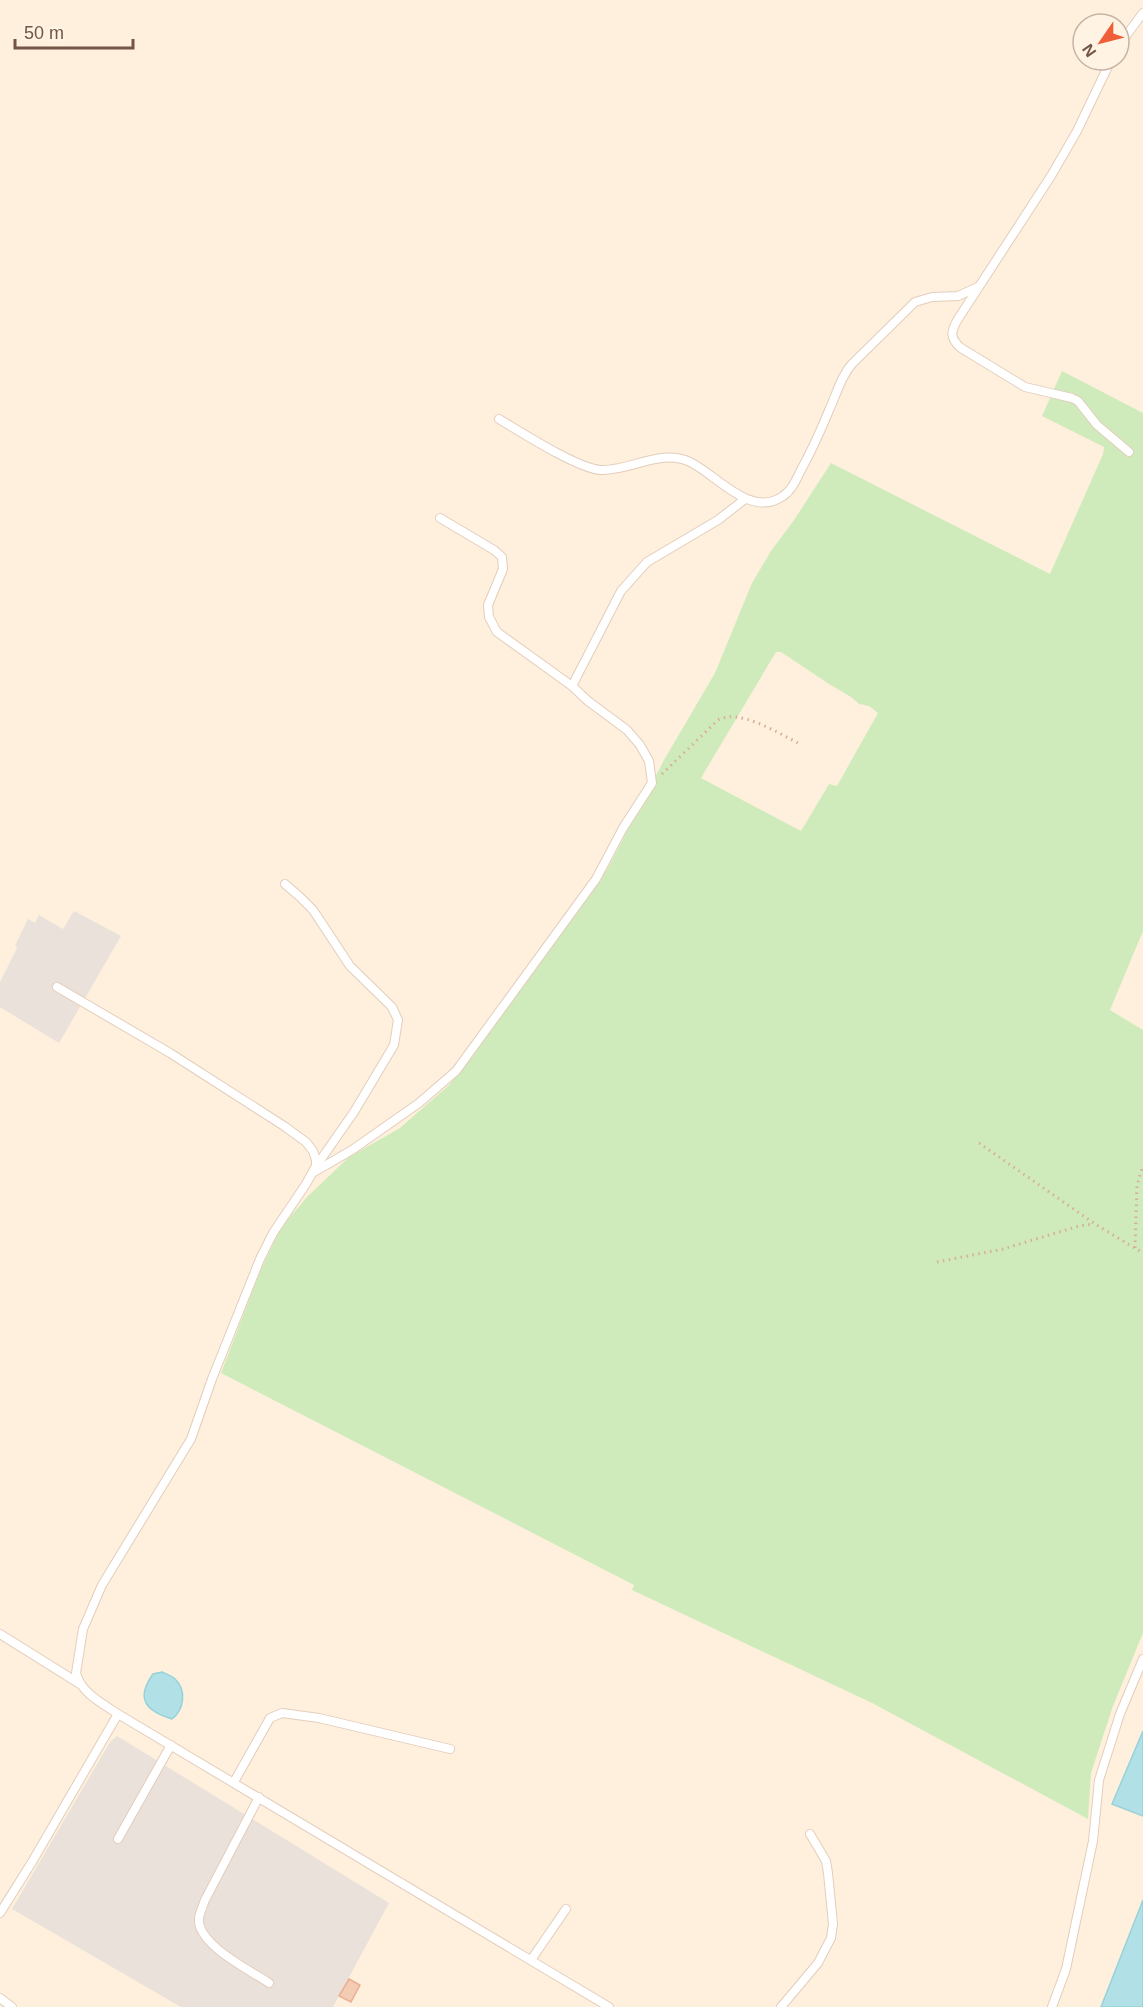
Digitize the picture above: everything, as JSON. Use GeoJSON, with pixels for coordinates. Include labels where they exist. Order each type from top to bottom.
{"type":"FeatureCollection","features":[{"type":"Feature","properties":{"kind":"lane"},"geometry":{"type":"LineString","coordinates":[[1131,30],[1143,14]]}},
{"type":"Feature","properties":{"kind":"lane"},"geometry":{"type":"LineString","coordinates":[[1105,72],[1077,131],[1051,176],[978,287],[951,334],[956,344],[1025,387],[1078,401],[1097,425],[1129,452]]}},
{"type":"Feature","properties":{"kind":"lane"},"geometry":{"type":"LineString","coordinates":[[499,419],[588,467],[610,470],[663,458],[681,459],[709,473],[745,499],[769,502],[790,489],[814,446],[847,369],[908,306],[922,299],[958,296],[978,287]]}},
{"type":"Feature","properties":{"kind":"lane"},"geometry":{"type":"LineString","coordinates":[[572,686],[621,591],[646,562],[718,520],[745,499]]}},
{"type":"Feature","properties":{"kind":"lane"},"geometry":{"type":"LineString","coordinates":[[315,1170],[352,1150],[418,1103],[456,1071],[596,879],[623,828],[652,783],[649,761],[635,738],[572,686],[496,632],[489,618],[488,605],[503,569],[502,557],[440,518]]}},
{"type":"Feature","properties":{"kind":"lane"},"geometry":{"type":"LineString","coordinates":[[80,1684],[76,1673],[83,1629],[91,1608],[102,1585],[191,1439],[212,1379],[260,1259],[273,1233],[354,1112],[394,1045],[398,1020],[392,1008],[350,966],[313,910],[285,884]]}},
{"type":"Feature","properties":{"kind":"lane"},"geometry":{"type":"LineString","coordinates":[[57,987],[170,1053],[284,1125],[306,1142],[313,1151],[315,1170]]}},
{"type":"Feature","properties":{"kind":"lane"},"geometry":{"type":"LineString","coordinates":[[0,1634],[80,1684],[94,1698],[118,1714],[609,2007]]}},
{"type":"Feature","properties":{"kind":"lane"},"geometry":{"type":"LineString","coordinates":[[1052,2007],[1066,1970],[1094,1841],[1099,1780],[1120,1713],[1143,1659]]}},
{"type":"Feature","properties":{"kind":"lane"},"geometry":{"type":"LineString","coordinates":[[234,1782],[270,1718],[282,1713],[319,1718],[450,1749]]}},
{"type":"Feature","properties":{"kind":"lane"},"geometry":{"type":"LineString","coordinates":[[0,1913],[118,1714]]}},
{"type":"Feature","properties":{"kind":"lane"},"geometry":{"type":"LineString","coordinates":[[118,1839],[171,1745]]}},
{"type":"Feature","properties":{"kind":"lane"},"geometry":{"type":"LineString","coordinates":[[259,1797],[205,1900],[199,1917],[204,1935],[214,1947],[269,1983]]}},
{"type":"Feature","properties":{"kind":"lane"},"geometry":{"type":"LineString","coordinates":[[781,2007],[818,1963],[831,1938],[833,1924],[826,1861],[810,1834]]}},
{"type":"Feature","properties":{"kind":"lane"},"geometry":{"type":"LineString","coordinates":[[531,1960],[566,1909]]}},
{"type":"Feature","properties":{"kind":"lane"},"geometry":{"type":"LineString","coordinates":[[0,1998],[12,2007]]}},
{"type":"Feature","properties":{"kind":"path"},"geometry":{"type":"LineString","coordinates":[[652,783],[718,720],[724,717],[734,716],[764,726],[798,743]]}},
{"type":"Feature","properties":{"kind":"path"},"geometry":{"type":"LineString","coordinates":[[979,1143],[1095,1224],[1143,1253]]}},
{"type":"Feature","properties":{"kind":"path"},"geometry":{"type":"LineString","coordinates":[[1135,1248],[1137,1185],[1143,1166]]}},
{"type":"Feature","properties":{"kind":"path"},"geometry":{"type":"LineString","coordinates":[[937,1262],[1003,1249],[1078,1226],[1095,1224]]}},
{"type":"Feature","properties":{"kind":"shaded area"},"geometry":{"type":"Polygon","coordinates":[[[74,911],[121,936],[59,1043],[0,1007],[0,982],[28,919],[35,923],[39,915],[63,929],[74,911]]]}},
{"type":"Feature","properties":{"kind":"shaded area"},"geometry":{"type":"Polygon","coordinates":[[[117,1736],[389,1903],[333,2007],[181,2007],[12,1909],[110,1742],[117,1736]]]}},
{"type":"Feature","properties":{"kind":"green space"},"geometry":{"type":"Polygon","coordinates":[[[1062,371],[1143,413],[1143,931],[1110,1010],[1143,1030],[1143,1633],[1113,1706],[1091,1773],[1088,1819],[872,1703],[632,1590],[634,1585],[221,1373],[261,1269],[282,1226],[308,1196],[349,1157],[400,1128],[449,1085],[596,886],[609,866],[664,760],[715,673],[752,583],[831,463],[1050,574],[1103,454],[1104,447],[1042,416],[1062,371]],[[776,652],[701,778],[801,831],[829,784],[837,786],[878,713],[869,706],[859,704],[781,652],[776,652]]]}},
{"type":"Feature","properties":{"kind":"water"},"geometry":{"type":"Polygon","coordinates":[[[162,1672],[175,1679],[181,1689],[181,1705],[172,1719],[150,1708],[144,1697],[153,1674],[162,1672]]]}},
{"type":"Feature","properties":{"kind":"water"},"geometry":{"type":"Polygon","coordinates":[[[1143,1731],[1143,1816],[1112,1804],[1143,1731]]]}},
{"type":"Feature","properties":{"kind":"water"},"geometry":{"type":"Polygon","coordinates":[[[1143,1900],[1143,2007],[1101,2007],[1143,1900]]]}},
{"type":"Feature","properties":{"kind":"building"},"geometry":{"type":"Polygon","coordinates":[[[349,1979],[360,1985],[351,2002],[339,1996],[349,1979]]]}}]}
